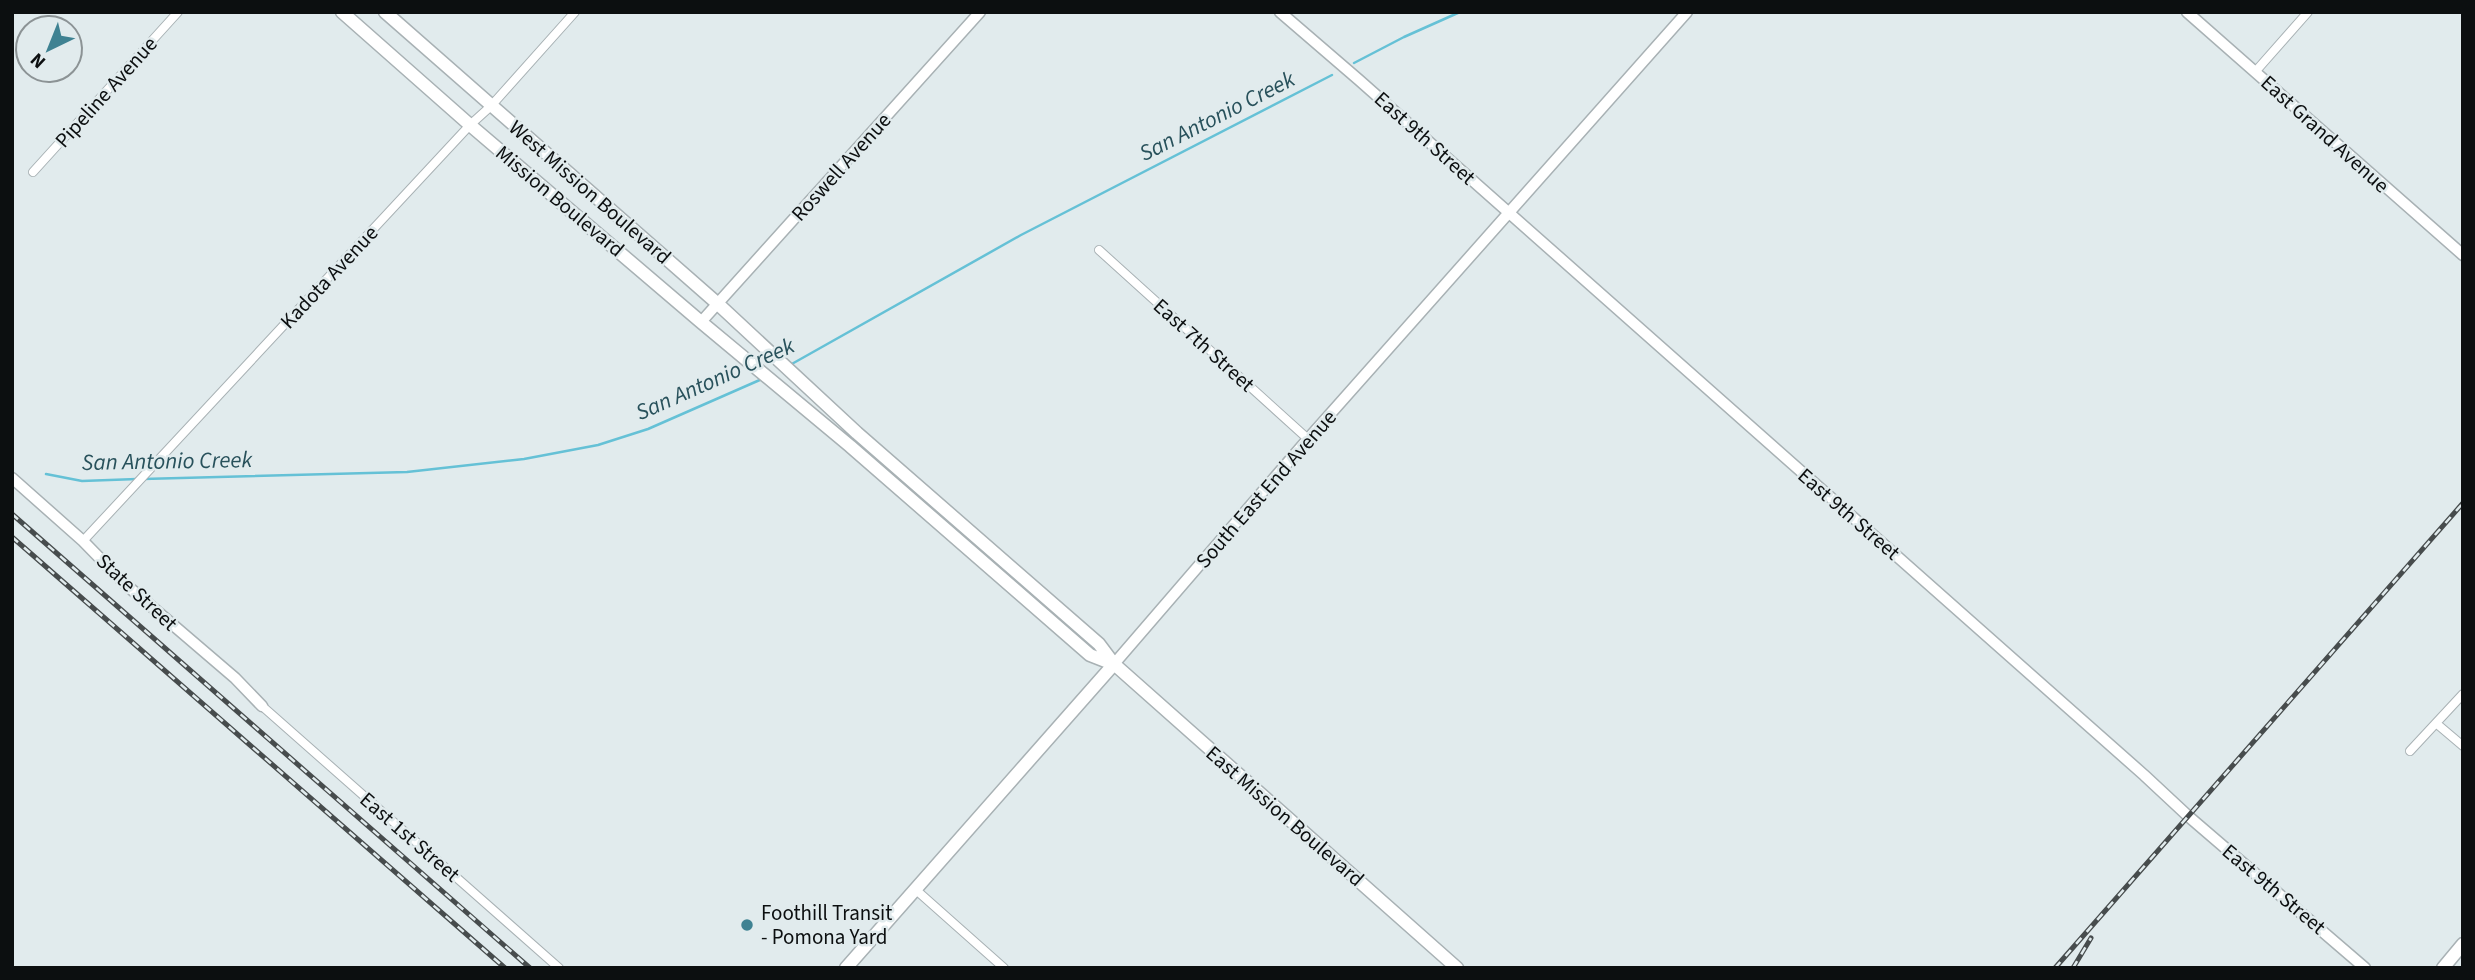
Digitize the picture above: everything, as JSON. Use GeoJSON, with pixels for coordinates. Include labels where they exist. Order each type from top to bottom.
{"type":"FeatureCollection","features":[{"type":"Feature","properties":{"kind":"main road","name":"Mission Boulevard"},"geometry":{"type":"LineString","coordinates":[[342,12],[470,125],[780,387]]}},
{"type":"Feature","properties":{"kind":"main road","name":"West Mission Boulevard"},"geometry":{"type":"LineString","coordinates":[[385,12],[794,373]]}},
{"type":"Feature","properties":{"kind":"main road","name":"East Mission Boulevard"},"geometry":{"type":"LineString","coordinates":[[794,373],[865,440],[1099,643],[1114,664],[1457,968]]}},
{"type":"Feature","properties":{"kind":"main road","name":"East Mission Boulevard"},"geometry":{"type":"LineString","coordinates":[[780,387],[1090,655],[1114,664]]}},
{"type":"Feature","properties":{"kind":"main road","name":"South East End Avenue"},"geometry":{"type":"LineString","coordinates":[[846,968],[1114,664]]}},
{"type":"Feature","properties":{"kind":"main road"},"geometry":{"type":"LineString","coordinates":[[2442,968],[2463,944]]}},
{"type":"Feature","properties":{"kind":"street","name":"Pipeline Avenue"},"geometry":{"type":"LineString","coordinates":[[33,172],[178,12]]}},
{"type":"Feature","properties":{"kind":"street","name":"Kadota Avenue"},"geometry":{"type":"LineString","coordinates":[[83,541],[470,125],[491,106],[575,12]]}},
{"type":"Feature","properties":{"kind":"street","name":"Roswell Avenue"},"geometry":{"type":"LineString","coordinates":[[701,322],[980,12]]}},
{"type":"Feature","properties":{"kind":"street","name":"East 9th Street"},"geometry":{"type":"LineString","coordinates":[[1280,12],[2110,744],[2188,816],[2365,968]]}},
{"type":"Feature","properties":{"kind":"street","name":"South East End Avenue"},"geometry":{"type":"LineString","coordinates":[[1114,664],[1308,439],[1687,12]]}},
{"type":"Feature","properties":{"kind":"street","name":"East Grand Avenue"},"geometry":{"type":"LineString","coordinates":[[2187,12],[2463,256]]}},
{"type":"Feature","properties":{"kind":"street"},"geometry":{"type":"LineString","coordinates":[[2255,72],[2308,12]]}},
{"type":"Feature","properties":{"kind":"street","name":"East 7th Street"},"geometry":{"type":"LineString","coordinates":[[1099,250],[1308,439]]}},
{"type":"Feature","properties":{"kind":"street","name":"State Street"},"geometry":{"type":"LineString","coordinates":[[12,478],[83,541],[124,583],[235,678],[262,706]]}},
{"type":"Feature","properties":{"kind":"street"},"geometry":{"type":"LineString","coordinates":[[2410,751],[2463,694]]}},
{"type":"Feature","properties":{"kind":"street","name":"East 1st Street"},"geometry":{"type":"LineString","coordinates":[[262,706],[559,968]]}},
{"type":"Feature","properties":{"kind":"street"},"geometry":{"type":"LineString","coordinates":[[2437,724],[2463,746]]}},
{"type":"Feature","properties":{"kind":"street"},"geometry":{"type":"LineString","coordinates":[[915,889],[1004,968]]}},
{"type":"Feature","properties":{"kind":"waterway","name":"San Antonio Creek"},"geometry":{"type":"LineString","coordinates":[[1354,63],[1460,12]]}},
{"type":"Feature","properties":{"kind":"waterway","name":"San Antonio Creek"},"geometry":{"type":"LineString","coordinates":[[790,365],[1021,235],[1332,75]]}},
{"type":"Feature","properties":{"kind":"waterway","name":"San Antonio Creek"},"geometry":{"type":"LineString","coordinates":[[143,479],[407,472],[524,459],[598,445],[648,429],[762,379]]}},
{"type":"Feature","properties":{"kind":"waterway","name":"San Antonio Creek"},"geometry":{"type":"LineString","coordinates":[[46,474],[82,481],[137,479]]}},
{"type":"Feature","properties":{"kind":"railway"},"geometry":{"type":"LineString","coordinates":[[2055,968],[2463,503]]}},
{"type":"Feature","properties":{"kind":"railway"},"geometry":{"type":"LineString","coordinates":[[12,514],[530,968]]}},
{"type":"Feature","properties":{"kind":"railway"},"geometry":{"type":"LineString","coordinates":[[12,537],[505,968]]}},
{"type":"Feature","properties":{"kind":"railway"},"geometry":{"type":"LineString","coordinates":[[2073,968],[2091,938]]}},
{"type":"Feature","properties":{"kind":"place","name":"Foothill Transit - Pomona Yard"},"geometry":{"type":"Point","coordinates":[747,925]}}]}
